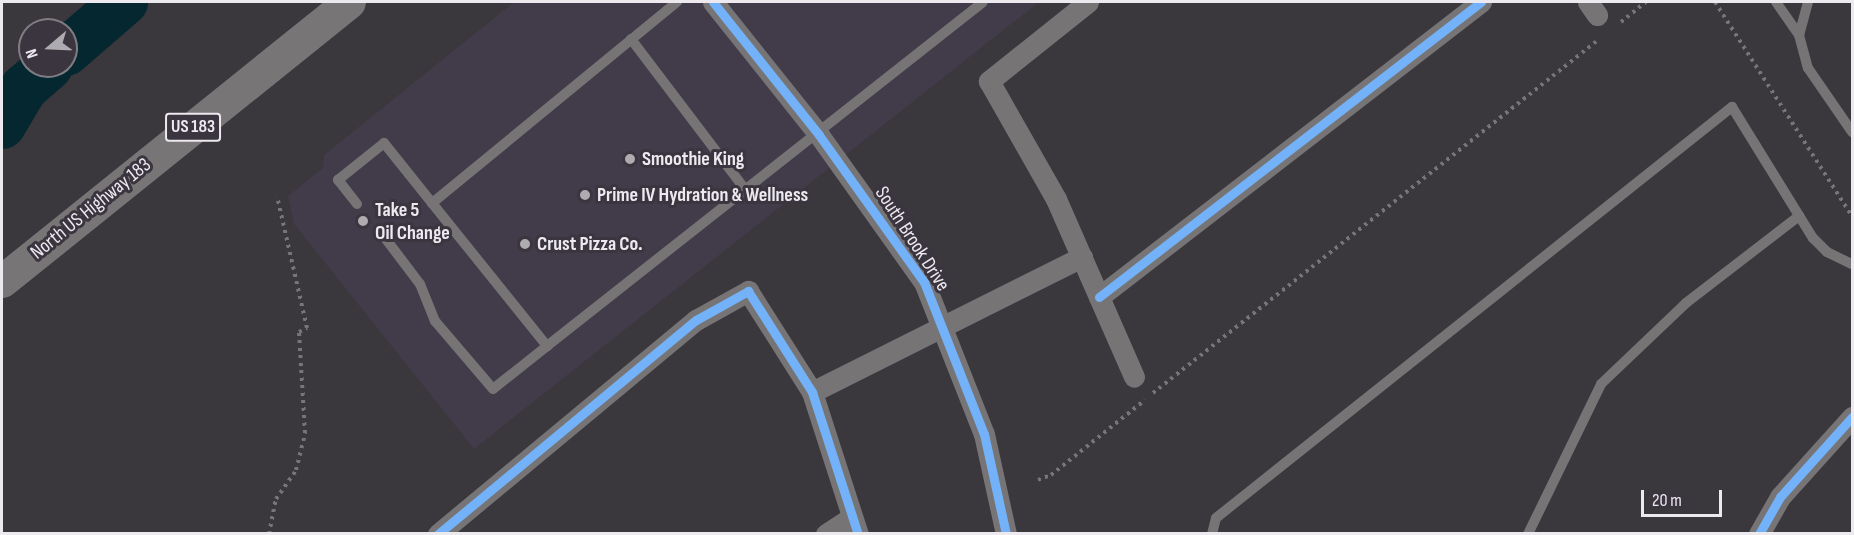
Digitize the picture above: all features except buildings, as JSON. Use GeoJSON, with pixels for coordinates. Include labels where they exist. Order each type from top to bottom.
{"type":"FeatureCollection","features":[{"type":"Feature","properties":{"kind":"main road","name":"North US Highway 183"},"geometry":{"type":"LineString","coordinates":[[2,281],[349,2]]}},
{"type":"Feature","properties":{"kind":"street","name":"South Brook Drive"},"geometry":{"type":"LineString","coordinates":[[713,2],[819,135],[924,282],[944,325],[984,434],[1006,534]]}},
{"type":"Feature","properties":{"kind":"street"},"geometry":{"type":"LineString","coordinates":[[1088,2],[989,81],[1056,198],[1134,377]]}},
{"type":"Feature","properties":{"kind":"street"},"geometry":{"type":"LineString","coordinates":[[1099,297],[1481,2]]}},
{"type":"Feature","properties":{"kind":"street"},"geometry":{"type":"LineString","coordinates":[[812,392],[1082,257]]}},
{"type":"Feature","properties":{"kind":"street"},"geometry":{"type":"LineString","coordinates":[[438,534],[696,320],[748,291],[812,392],[855,525],[826,534]]}},
{"type":"Feature","properties":{"kind":"street"},"geometry":{"type":"LineString","coordinates":[[1759,534],[1780,497],[1852,417]]}},
{"type":"Feature","properties":{"kind":"lane"},"geometry":{"type":"LineString","coordinates":[[432,202],[677,2]]}},
{"type":"Feature","properties":{"kind":"lane"},"geometry":{"type":"LineString","coordinates":[[380,230],[420,284],[435,321],[493,389],[747,192],[982,2]]}},
{"type":"Feature","properties":{"kind":"lane"},"geometry":{"type":"LineString","coordinates":[[1776,2],[1799,35],[1808,68],[1852,132]]}},
{"type":"Feature","properties":{"kind":"lane"},"geometry":{"type":"LineString","coordinates":[[1799,35],[1808,2]]}},
{"type":"Feature","properties":{"kind":"lane"},"geometry":{"type":"LineString","coordinates":[[631,39],[747,192]]}},
{"type":"Feature","properties":{"kind":"lane"},"geometry":{"type":"LineString","coordinates":[[1212,534],[1216,518],[1732,106],[1799,216],[1827,252],[1852,264]]}},
{"type":"Feature","properties":{"kind":"lane"},"geometry":{"type":"LineString","coordinates":[[357,204],[338,180],[384,142],[547,346]]}},
{"type":"Feature","properties":{"kind":"lane"},"geometry":{"type":"LineString","coordinates":[[1528,534],[1601,384],[1686,303],[1799,216]]}},
{"type":"Feature","properties":{"kind":"path"},"geometry":{"type":"LineString","coordinates":[[1618,24],[1646,2]]}},
{"type":"Feature","properties":{"kind":"path"},"geometry":{"type":"LineString","coordinates":[[1715,2],[1852,216]]}},
{"type":"Feature","properties":{"kind":"path"},"geometry":{"type":"LineString","coordinates":[[1038,480],[1051,475],[1600,38]]}},
{"type":"Feature","properties":{"kind":"path"},"geometry":{"type":"LineString","coordinates":[[269,534],[276,499],[296,470],[305,433],[299,332],[307,328],[277,196]]}},
{"type":"Feature","properties":{"kind":"shaded area"},"geometry":{"type":"Polygon","coordinates":[[[514,2],[1039,2],[474,449],[294,224],[288,196],[323,168],[324,155],[514,2]]]}},
{"type":"Feature","properties":{"kind":"waterway"},"geometry":{"type":"LineString","coordinates":[[78,42],[124,2]]}},
{"type":"Feature","properties":{"kind":"waterway"},"geometry":{"type":"LineString","coordinates":[[2,125],[24,88],[35,78]]}},
{"type":"Feature","properties":{"kind":"cycle path"},"geometry":{"type":"LineString","coordinates":[[713,2],[819,135],[924,282],[984,434],[1006,534]]}},
{"type":"Feature","properties":{"kind":"cycle path"},"geometry":{"type":"LineString","coordinates":[[1099,297],[1481,2]]}},
{"type":"Feature","properties":{"kind":"cycle path"},"geometry":{"type":"LineString","coordinates":[[438,534],[696,320],[748,291],[812,392],[858,534]]}},
{"type":"Feature","properties":{"kind":"cycle path"},"geometry":{"type":"LineString","coordinates":[[1759,534],[1780,497],[1852,417]]}},
{"type":"Feature","properties":{"kind":"place","name":"Smoothie King"},"geometry":{"type":"Point","coordinates":[630,159]}},
{"type":"Feature","properties":{"kind":"place","name":"Prime IV Hydration & Wellness"},"geometry":{"type":"Point","coordinates":[585,195]}},
{"type":"Feature","properties":{"kind":"place","name":"Take 5 Oil Change"},"geometry":{"type":"Point","coordinates":[363,221]}},
{"type":"Feature","properties":{"kind":"place","name":"Crust Pizza Co."},"geometry":{"type":"Point","coordinates":[525,244]}}]}
